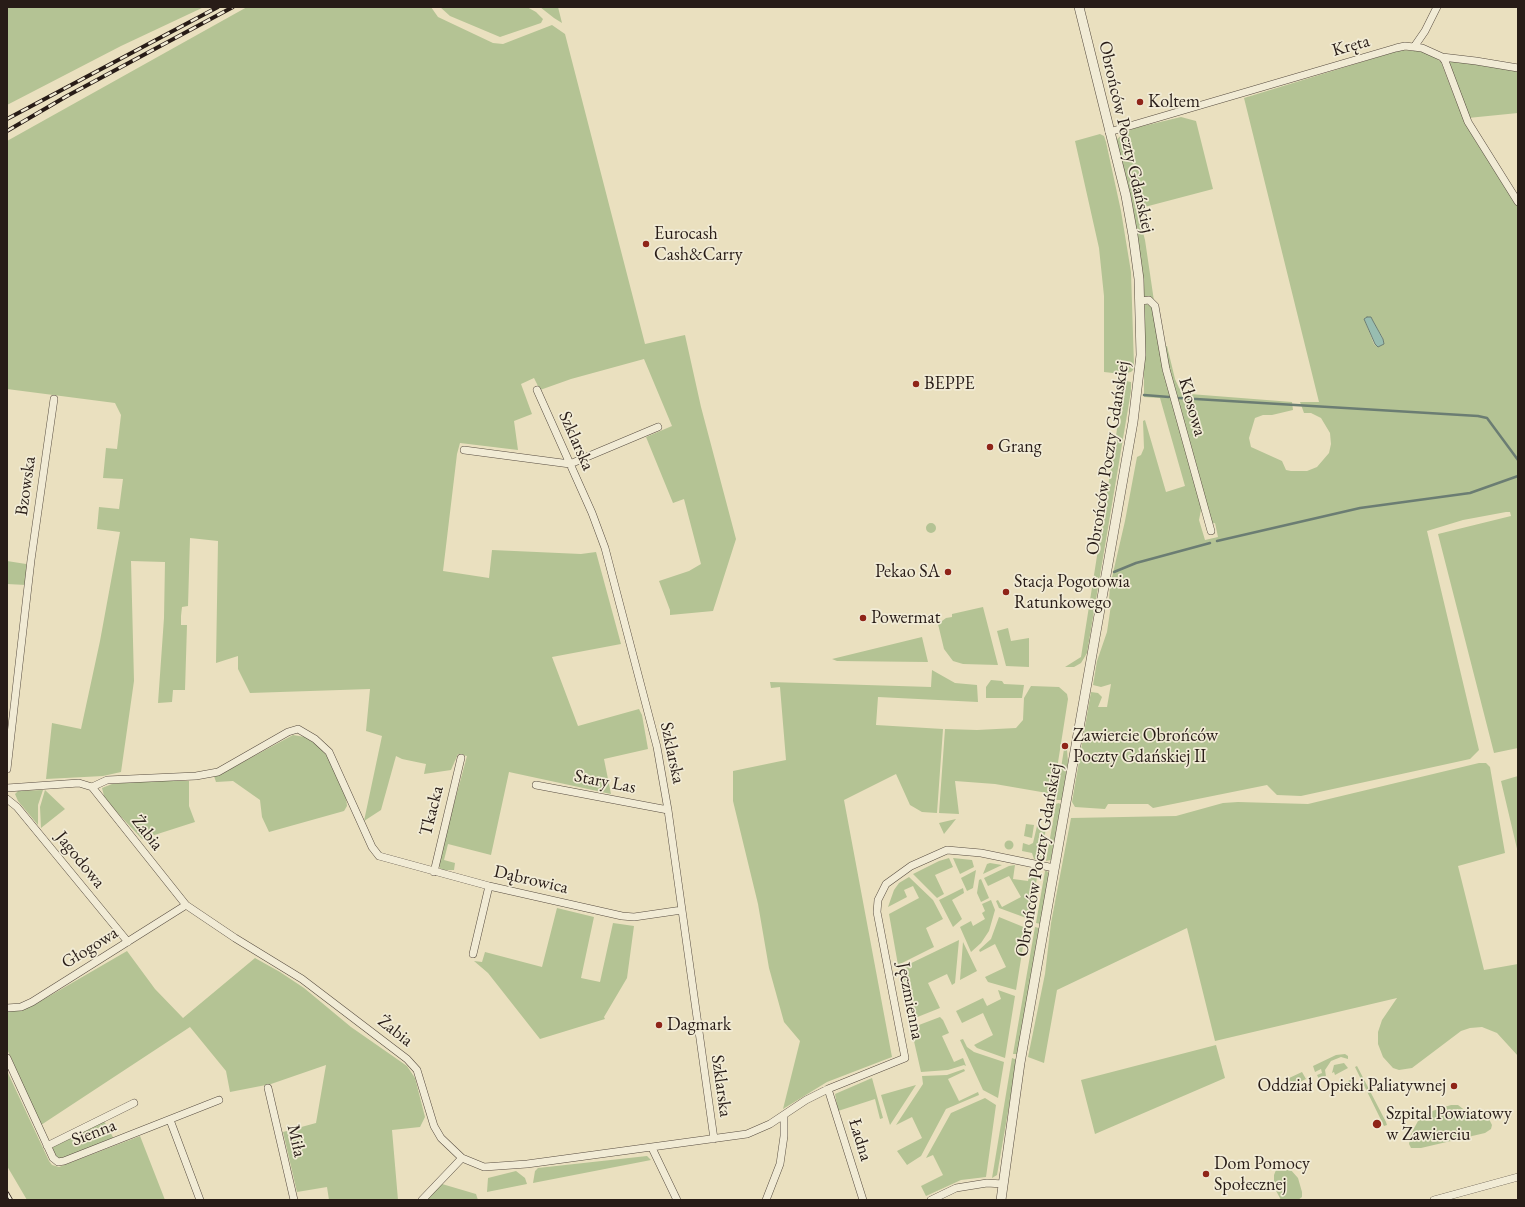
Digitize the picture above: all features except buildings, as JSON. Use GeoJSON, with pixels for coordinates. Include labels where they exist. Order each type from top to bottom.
{"type":"FeatureCollection","features":[{"type":"Feature","properties":{"kind":"street","name":"Obrońców Poczty Gdańskiej"},"geometry":{"type":"LineString","coordinates":[[1002,1200],[1002,1184],[1020,1063],[1136,404],[1141,355],[1140,301],[1133,235],[1110,132],[1079,7]]}},
{"type":"Feature","properties":{"kind":"street"},"geometry":{"type":"LineString","coordinates":[[1414,46],[1425,31],[1437,7]]}},
{"type":"Feature","properties":{"kind":"street","name":"Kręta"},"geometry":{"type":"LineString","coordinates":[[1110,132],[1396,48],[1414,46],[1426,49],[1442,57],[1518,68]]}},
{"type":"Feature","properties":{"kind":"street"},"geometry":{"type":"LineString","coordinates":[[1442,57],[1468,122],[1518,202]]}},
{"type":"Feature","properties":{"kind":"street","name":"Kłosowa"},"geometry":{"type":"LineString","coordinates":[[1140,301],[1149,300],[1155,306],[1166,369],[1211,531]]}},
{"type":"Feature","properties":{"kind":"street","name":"Szklarska"},"geometry":{"type":"LineString","coordinates":[[536,390],[592,513],[605,548],[657,747],[668,810],[714,1139]]}},
{"type":"Feature","properties":{"kind":"street","name":"Bzowska"},"geometry":{"type":"LineString","coordinates":[[7,769],[31,560],[54,399]]}},
{"type":"Feature","properties":{"kind":"street"},"geometry":{"type":"LineString","coordinates":[[464,450],[570,464],[658,427]]}},
{"type":"Feature","properties":{"kind":"street","name":"Dąbrowica"},"geometry":{"type":"LineString","coordinates":[[92,787],[107,780],[196,776],[223,770],[288,732],[302,730],[329,752],[374,851],[391,861],[489,886],[622,916],[634,917],[682,910]]}},
{"type":"Feature","properties":{"kind":"street","name":"Tkacka"},"geometry":{"type":"LineString","coordinates":[[434,872],[461,758]]}},
{"type":"Feature","properties":{"kind":"street"},"geometry":{"type":"LineString","coordinates":[[7,788],[79,783],[92,787]]}},
{"type":"Feature","properties":{"kind":"street","name":"Stary Las"},"geometry":{"type":"LineString","coordinates":[[536,785],[668,810]]}},
{"type":"Feature","properties":{"kind":"street","name":"Żabia"},"geometry":{"type":"LineString","coordinates":[[92,787],[186,905],[235,938],[302,979],[407,1059],[416,1070],[434,1126],[441,1138],[462,1158],[476,1165],[493,1168],[652,1148]]}},
{"type":"Feature","properties":{"kind":"street","name":"Jagodowa"},"geometry":{"type":"LineString","coordinates":[[7,799],[17,807],[128,942]]}},
{"type":"Feature","properties":{"kind":"street","name":"Jęczmienna"},"geometry":{"type":"LineString","coordinates":[[652,1148],[738,1136],[756,1131],[828,1088],[905,1058],[877,912],[882,891],[892,878],[911,866],[947,850],[986,854],[1054,868]]}},
{"type":"Feature","properties":{"kind":"street"},"geometry":{"type":"LineString","coordinates":[[473,954],[489,886]]}},
{"type":"Feature","properties":{"kind":"street","name":"Głogowa"},"geometry":{"type":"LineString","coordinates":[[7,1008],[21,1007],[32,1002],[186,905]]}},
{"type":"Feature","properties":{"kind":"street","name":"Sienna"},"geometry":{"type":"LineString","coordinates":[[7,1058],[53,1158],[61,1162],[219,1100]]}},
{"type":"Feature","properties":{"kind":"street","name":"Miła"},"geometry":{"type":"LineString","coordinates":[[268,1088],[294,1200]]}},
{"type":"Feature","properties":{"kind":"street","name":"Ładna"},"geometry":{"type":"LineString","coordinates":[[828,1088],[863,1200]]}},
{"type":"Feature","properties":{"kind":"street"},"geometry":{"type":"LineString","coordinates":[[47,1146],[134,1103]]}},
{"type":"Feature","properties":{"kind":"street"},"geometry":{"type":"LineString","coordinates":[[766,1200],[780,1164],[784,1136],[784,1115]]}},
{"type":"Feature","properties":{"kind":"street"},"geometry":{"type":"LineString","coordinates":[[170,1120],[200,1200]]}},
{"type":"Feature","properties":{"kind":"street"},"geometry":{"type":"LineString","coordinates":[[652,1148],[676,1200]]}},
{"type":"Feature","properties":{"kind":"street"},"geometry":{"type":"LineString","coordinates":[[422,1200],[462,1158]]}},
{"type":"Feature","properties":{"kind":"street"},"geometry":{"type":"LineString","coordinates":[[1434,1200],[1518,1177]]}},
{"type":"Feature","properties":{"kind":"street"},"geometry":{"type":"LineString","coordinates":[[931,1200],[956,1188],[987,1183],[1002,1184]]}},
{"type":"Feature","properties":{"kind":"green space"},"geometry":{"type":"Polygon","coordinates":[[[7,7],[204,7],[121,46],[7,105],[7,7]]]}},
{"type":"Feature","properties":{"kind":"green space"},"geometry":{"type":"Polygon","coordinates":[[[247,7],[431,7],[438,17],[493,43],[503,44],[552,25],[565,34],[645,344],[685,335],[701,407],[736,539],[713,611],[670,615],[670,610],[659,581],[689,571],[701,564],[684,499],[673,503],[646,437],[672,426],[644,359],[571,379],[540,390],[534,378],[521,384],[532,414],[514,421],[518,450],[460,443],[457,454],[443,571],[489,578],[492,550],[581,554],[596,552],[621,644],[552,657],[578,726],[639,709],[642,715],[648,749],[604,759],[611,794],[509,772],[491,855],[448,844],[444,860],[455,863],[454,870],[441,870],[438,863],[467,756],[458,754],[451,770],[424,774],[426,764],[402,759],[396,756],[381,810],[364,821],[382,736],[366,731],[370,689],[250,693],[238,669],[238,656],[216,663],[218,541],[190,538],[188,606],[182,607],[181,616],[181,625],[187,625],[185,690],[173,690],[172,702],[158,703],[164,618],[165,562],[131,561],[134,681],[121,772],[103,776],[46,779],[52,723],[81,729],[100,641],[120,532],[97,529],[99,507],[119,509],[123,479],[103,478],[106,448],[117,449],[121,415],[115,403],[7,389],[7,141],[247,7]]]}},
{"type":"Feature","properties":{"kind":"green space"},"geometry":{"type":"Polygon","coordinates":[[[440,7],[527,7],[536,12],[543,19],[541,23],[500,37],[450,16],[440,7]]]}},
{"type":"Feature","properties":{"kind":"green space"},"geometry":{"type":"Polygon","coordinates":[[[540,7],[558,7],[562,23],[554,18],[540,7]]]}},
{"type":"Feature","properties":{"kind":"green space"},"geometry":{"type":"Polygon","coordinates":[[[1401,50],[1420,51],[1432,55],[1441,62],[1456,101],[1475,140],[1518,206],[1518,748],[1494,753],[1438,534],[1511,516],[1510,512],[1506,512],[1463,520],[1427,531],[1479,750],[1470,759],[1301,796],[1277,795],[1267,785],[1153,808],[1148,804],[1108,804],[1105,809],[1075,807],[1072,802],[1091,692],[1098,693],[1102,697],[1098,707],[1107,707],[1111,684],[1101,687],[1093,685],[1097,661],[1107,632],[1111,605],[1109,599],[1110,586],[1125,521],[1137,457],[1141,455],[1144,448],[1143,421],[1145,420],[1166,492],[1185,486],[1160,398],[1144,397],[1144,306],[1146,304],[1151,306],[1155,313],[1163,366],[1202,505],[1199,520],[1205,540],[1218,537],[1215,523],[1211,524],[1167,365],[1158,311],[1165,346],[1167,346],[1175,379],[1179,388],[1190,394],[1292,402],[1293,410],[1272,415],[1263,415],[1255,418],[1249,438],[1251,447],[1282,461],[1286,470],[1307,471],[1317,467],[1329,453],[1331,444],[1330,433],[1321,418],[1311,413],[1304,413],[1300,402],[1319,402],[1244,98],[1401,50]],[[1371,317],[1364,319],[1374,344],[1378,347],[1384,344],[1383,338],[1371,317]]]}},
{"type":"Feature","properties":{"kind":"green space"},"geometry":{"type":"Polygon","coordinates":[[[1476,61],[1518,68],[1518,113],[1468,118],[1447,62],[1476,61]]]}},
{"type":"Feature","properties":{"kind":"green space"},"geometry":{"type":"Polygon","coordinates":[[[1181,117],[1196,121],[1213,189],[1137,209],[1145,240],[1154,301],[1144,296],[1116,140],[1124,133],[1135,128],[1181,117]]]}},
{"type":"Feature","properties":{"kind":"green space"},"geometry":{"type":"Polygon","coordinates":[[[1100,134],[1104,136],[1106,142],[1121,211],[1131,272],[1134,366],[1131,372],[1122,374],[1104,372],[1104,296],[1099,248],[1075,141],[1100,134]]]}},
{"type":"Feature","properties":{"kind":"green space"},"geometry":{"type":"Polygon","coordinates":[[[1121,380],[1131,382],[1131,391],[1087,653],[1081,663],[1074,667],[1065,667],[1081,657],[1116,436],[1123,386],[1121,380]]]}},
{"type":"Feature","properties":{"kind":"green space"},"geometry":{"type":"Polygon","coordinates":[[[929,523],[933,523],[936,528],[933,533],[929,533],[926,530],[926,526],[929,523]]]}},
{"type":"Feature","properties":{"kind":"green space"},"geometry":{"type":"Polygon","coordinates":[[[7,561],[26,564],[28,568],[26,585],[7,584],[7,561]]]}},
{"type":"Feature","properties":{"kind":"green space"},"geometry":{"type":"Polygon","coordinates":[[[983,607],[998,665],[963,664],[953,661],[944,649],[938,624],[946,618],[952,617],[952,614],[983,607]]]}},
{"type":"Feature","properties":{"kind":"green space"},"geometry":{"type":"Polygon","coordinates":[[[1008,628],[1011,641],[1029,638],[1029,667],[1006,666],[997,631],[1008,628]]]}},
{"type":"Feature","properties":{"kind":"green space"},"geometry":{"type":"Polygon","coordinates":[[[922,637],[928,662],[837,661],[832,659],[922,637]]]}},
{"type":"Feature","properties":{"kind":"green space"},"geometry":{"type":"Polygon","coordinates":[[[932,670],[955,683],[977,685],[978,702],[878,697],[876,725],[943,729],[937,813],[922,812],[910,805],[896,774],[844,800],[892,1057],[827,1082],[783,1109],[800,1041],[784,1022],[769,968],[758,904],[733,801],[733,771],[786,760],[780,687],[771,688],[770,682],[931,687],[932,670]]]}},
{"type":"Feature","properties":{"kind":"green space"},"geometry":{"type":"Polygon","coordinates":[[[991,680],[1002,681],[1004,684],[1024,685],[1022,698],[986,698],[986,687],[991,680]]]}},
{"type":"Feature","properties":{"kind":"green space"},"geometry":{"type":"Polygon","coordinates":[[[1031,686],[1059,687],[1067,694],[1068,699],[1053,794],[995,784],[955,781],[959,814],[939,813],[945,729],[977,730],[1016,728],[1023,720],[1024,698],[1031,686]]]}},
{"type":"Feature","properties":{"kind":"green space"},"geometry":{"type":"Polygon","coordinates":[[[293,735],[305,737],[316,744],[328,757],[346,796],[347,806],[344,811],[269,832],[262,817],[260,800],[233,781],[216,782],[214,776],[221,774],[293,735]]]}},
{"type":"Feature","properties":{"kind":"green space"},"geometry":{"type":"Polygon","coordinates":[[[1064,749],[1067,750],[1068,762],[1062,800],[1056,800],[1064,749]]]}},
{"type":"Feature","properties":{"kind":"green space"},"geometry":{"type":"Polygon","coordinates":[[[1479,763],[1486,763],[1490,767],[1505,853],[1458,866],[1484,970],[1518,964],[1518,1056],[1497,1033],[1482,1027],[1470,1028],[1461,1031],[1412,1068],[1399,1070],[1393,1068],[1383,1057],[1378,1044],[1378,1032],[1382,1020],[1397,998],[1215,1041],[1187,928],[1057,990],[1044,1063],[1028,1057],[1045,974],[1051,923],[1071,818],[1176,816],[1223,803],[1238,802],[1308,804],[1479,763]]]}},
{"type":"Feature","properties":{"kind":"green space"},"geometry":{"type":"Polygon","coordinates":[[[1518,776],[1518,853],[1501,781],[1518,776]]]}},
{"type":"Feature","properties":{"kind":"green space"},"geometry":{"type":"Polygon","coordinates":[[[147,781],[189,781],[189,806],[195,822],[142,839],[110,805],[104,796],[102,788],[112,784],[147,781]]]}},
{"type":"Feature","properties":{"kind":"green space"},"geometry":{"type":"Polygon","coordinates":[[[43,790],[38,805],[38,825],[18,801],[15,794],[18,791],[43,790]]]}},
{"type":"Feature","properties":{"kind":"green space"},"geometry":{"type":"Polygon","coordinates":[[[45,790],[65,809],[41,828],[40,807],[45,790]]]}},
{"type":"Feature","properties":{"kind":"green space"},"geometry":{"type":"Polygon","coordinates":[[[1059,803],[1061,805],[1051,860],[1046,861],[1056,804],[1059,803]]]}},
{"type":"Feature","properties":{"kind":"green space"},"geometry":{"type":"Polygon","coordinates":[[[956,819],[944,834],[939,823],[956,819]]]}},
{"type":"Feature","properties":{"kind":"green space"},"geometry":{"type":"Polygon","coordinates":[[[1026,824],[1034,825],[1032,838],[1024,836],[1026,824]]]}},
{"type":"Feature","properties":{"kind":"green space"},"geometry":{"type":"Polygon","coordinates":[[[1037,826],[1046,828],[1041,860],[1034,859],[1032,853],[1022,851],[1023,843],[1029,845],[1033,843],[1037,826]]]}},
{"type":"Feature","properties":{"kind":"green space"},"geometry":{"type":"Polygon","coordinates":[[[1009,840],[1014,845],[1009,850],[1004,845],[1009,840]]]}},
{"type":"Feature","properties":{"kind":"green space"},"geometry":{"type":"Polygon","coordinates":[[[949,858],[953,867],[935,875],[944,894],[937,898],[913,874],[939,861],[949,858]]]}},
{"type":"Feature","properties":{"kind":"green space"},"geometry":{"type":"Polygon","coordinates":[[[953,858],[972,860],[974,867],[960,874],[953,858]]]}},
{"type":"Feature","properties":{"kind":"green space"},"geometry":{"type":"Polygon","coordinates":[[[987,864],[1002,865],[983,874],[987,864]]]}},
{"type":"Feature","properties":{"kind":"green space"},"geometry":{"type":"Polygon","coordinates":[[[1015,865],[1013,879],[1028,881],[1030,872],[1038,873],[1029,919],[999,908],[996,901],[998,900],[1002,907],[1021,897],[1009,876],[988,886],[984,878],[1009,866],[1015,865]]]}},
{"type":"Feature","properties":{"kind":"green space"},"geometry":{"type":"Polygon","coordinates":[[[976,870],[973,888],[967,891],[961,878],[976,870]]]}},
{"type":"Feature","properties":{"kind":"green space"},"geometry":{"type":"Polygon","coordinates":[[[1045,871],[1049,874],[1041,924],[1036,923],[1045,871]]]}},
{"type":"Feature","properties":{"kind":"green space"},"geometry":{"type":"Polygon","coordinates":[[[909,877],[933,900],[943,919],[926,928],[934,947],[898,965],[889,914],[919,898],[913,886],[904,890],[907,897],[888,907],[894,890],[899,883],[909,877]]]}},
{"type":"Feature","properties":{"kind":"green space"},"geometry":{"type":"Polygon","coordinates":[[[981,879],[989,898],[981,902],[977,893],[979,880],[981,879]]]}},
{"type":"Feature","properties":{"kind":"green space"},"geometry":{"type":"Polygon","coordinates":[[[963,888],[964,893],[952,900],[962,919],[953,927],[939,900],[963,888]]]}},
{"type":"Feature","properties":{"kind":"green space"},"geometry":{"type":"Polygon","coordinates":[[[991,900],[995,910],[989,931],[981,943],[971,952],[960,927],[971,921],[973,926],[985,919],[982,913],[985,911],[982,904],[991,900]]]}},
{"type":"Feature","properties":{"kind":"green space"},"geometry":{"type":"Polygon","coordinates":[[[557,908],[594,917],[581,978],[600,982],[613,923],[634,926],[627,978],[604,1017],[605,1019],[540,1039],[488,973],[474,961],[482,962],[485,952],[542,967],[557,908]]]}},
{"type":"Feature","properties":{"kind":"green space"},"geometry":{"type":"Polygon","coordinates":[[[999,917],[1026,928],[1016,990],[988,982],[985,977],[1006,967],[995,944],[980,952],[979,950],[991,939],[999,917]]]}},
{"type":"Feature","properties":{"kind":"green space"},"geometry":{"type":"Polygon","coordinates":[[[1035,927],[1039,928],[1018,1054],[1013,1054],[1035,927]]]}},
{"type":"Feature","properties":{"kind":"green space"},"geometry":{"type":"Polygon","coordinates":[[[959,940],[955,983],[952,985],[947,974],[928,983],[940,1008],[910,1020],[899,969],[959,940]]]}},
{"type":"Feature","properties":{"kind":"green space"},"geometry":{"type":"Polygon","coordinates":[[[963,942],[977,971],[960,980],[963,942]]]}},
{"type":"Feature","properties":{"kind":"green space"},"geometry":{"type":"Polygon","coordinates":[[[127,951],[155,989],[183,1018],[255,958],[304,988],[351,1027],[407,1066],[415,1078],[425,1117],[420,1127],[392,1130],[398,1200],[329,1200],[327,1187],[297,1192],[283,1132],[316,1123],[326,1065],[271,1084],[230,1092],[226,1071],[190,1027],[41,1125],[7,1049],[7,1011],[22,1010],[34,1005],[127,951]]]}},
{"type":"Feature","properties":{"kind":"green space"},"geometry":{"type":"Polygon","coordinates":[[[998,990],[1015,996],[1005,1058],[977,1048],[974,1045],[993,1035],[983,1013],[962,1023],[956,1011],[983,998],[987,1006],[1001,999],[998,990]]]}},
{"type":"Feature","properties":{"kind":"green space"},"geometry":{"type":"Polygon","coordinates":[[[940,1017],[949,1033],[942,1036],[954,1062],[963,1058],[966,1066],[964,1065],[948,1070],[921,1072],[911,1028],[940,1017]]]}},
{"type":"Feature","properties":{"kind":"green space"},"geometry":{"type":"Polygon","coordinates":[[[963,1039],[967,1047],[974,1052],[1004,1062],[998,1098],[983,1090],[960,1040],[963,1039]]]}},
{"type":"Feature","properties":{"kind":"green space"},"geometry":{"type":"Polygon","coordinates":[[[1216,1045],[1225,1078],[1095,1134],[1081,1080],[1216,1045]]]}},
{"type":"Feature","properties":{"kind":"green space"},"geometry":{"type":"Polygon","coordinates":[[[1345,1054],[1348,1056],[1348,1059],[1341,1057],[1331,1061],[1325,1070],[1326,1076],[1319,1079],[1317,1075],[1322,1073],[1321,1069],[1315,1072],[1313,1066],[1336,1055],[1345,1054]]]}},
{"type":"Feature","properties":{"kind":"green space"},"geometry":{"type":"Polygon","coordinates":[[[1012,1058],[1017,1060],[997,1175],[992,1178],[1012,1058]]]}},
{"type":"Feature","properties":{"kind":"green space"},"geometry":{"type":"Polygon","coordinates":[[[1344,1063],[1348,1068],[1335,1075],[1334,1072],[1332,1073],[1334,1065],[1344,1063]]]}},
{"type":"Feature","properties":{"kind":"green space"},"geometry":{"type":"Polygon","coordinates":[[[1357,1066],[1387,1125],[1384,1126],[1355,1067],[1357,1066]]]}},
{"type":"Feature","properties":{"kind":"green space"},"geometry":{"type":"Polygon","coordinates":[[[964,1069],[965,1071],[948,1079],[959,1101],[978,1092],[979,1095],[946,1109],[921,1156],[907,1165],[897,1151],[922,1138],[912,1117],[896,1125],[923,1084],[922,1076],[947,1075],[964,1069]]]}},
{"type":"Feature","properties":{"kind":"green space"},"geometry":{"type":"Polygon","coordinates":[[[7,1071],[52,1165],[59,1167],[140,1136],[165,1200],[27,1200],[7,1166],[7,1071]]]}},
{"type":"Feature","properties":{"kind":"green space"},"geometry":{"type":"Polygon","coordinates":[[[1302,1072],[1306,1079],[1291,1086],[1287,1079],[1302,1072]]]}},
{"type":"Feature","properties":{"kind":"green space"},"geometry":{"type":"Polygon","coordinates":[[[872,1078],[883,1118],[880,1119],[875,1099],[838,1111],[835,1094],[872,1078]]]}},
{"type":"Feature","properties":{"kind":"green space"},"geometry":{"type":"Polygon","coordinates":[[[1352,1079],[1355,1085],[1354,1088],[1347,1091],[1340,1089],[1340,1085],[1352,1079]]]}},
{"type":"Feature","properties":{"kind":"green space"},"geometry":{"type":"Polygon","coordinates":[[[916,1085],[890,1125],[881,1095],[916,1085]]]}},
{"type":"Feature","properties":{"kind":"green space"},"geometry":{"type":"Polygon","coordinates":[[[985,1098],[996,1105],[986,1177],[961,1180],[926,1196],[921,1186],[943,1175],[933,1155],[926,1158],[951,1113],[985,1098]]]}},
{"type":"Feature","properties":{"kind":"green space"},"geometry":{"type":"Polygon","coordinates":[[[1451,1105],[1458,1105],[1471,1115],[1488,1117],[1492,1125],[1491,1129],[1485,1133],[1421,1148],[1411,1148],[1409,1144],[1411,1134],[1418,1121],[1429,1112],[1451,1105]]]}},
{"type":"Feature","properties":{"kind":"green space"},"geometry":{"type":"Polygon","coordinates":[[[104,1121],[114,1139],[61,1159],[57,1158],[50,1148],[104,1121]]]}},
{"type":"Feature","properties":{"kind":"green space"},"geometry":{"type":"Polygon","coordinates":[[[647,1156],[651,1160],[533,1183],[535,1171],[538,1168],[647,1156]]]}},
{"type":"Feature","properties":{"kind":"green space"},"geometry":{"type":"Polygon","coordinates":[[[1282,1167],[1290,1169],[1298,1178],[1302,1197],[1298,1200],[1281,1200],[1274,1187],[1274,1175],[1276,1170],[1282,1167]]]}},
{"type":"Feature","properties":{"kind":"green space"},"geometry":{"type":"Polygon","coordinates":[[[516,1171],[525,1178],[527,1184],[487,1192],[488,1178],[516,1171]]]}},
{"type":"Feature","properties":{"kind":"green space"},"geometry":{"type":"Polygon","coordinates":[[[442,1184],[476,1194],[478,1200],[426,1200],[442,1184]]]}},
{"type":"Feature","properties":{"kind":"water"},"geometry":{"type":"Polygon","coordinates":[[[1371,317],[1383,339],[1384,344],[1378,347],[1375,344],[1364,319],[1371,317]]]}},
{"type":"Feature","properties":{"kind":"waterway"},"geometry":{"type":"LineString","coordinates":[[1144,395],[1169,397]]}},
{"type":"Feature","properties":{"kind":"waterway"},"geometry":{"type":"LineString","coordinates":[[1179,398],[1478,416],[1487,418],[1518,460]]}},
{"type":"Feature","properties":{"kind":"waterway"},"geometry":{"type":"LineString","coordinates":[[1217,541],[1360,508],[1470,493],[1518,476]]}},
{"type":"Feature","properties":{"kind":"waterway"},"geometry":{"type":"LineString","coordinates":[[1114,572],[1136,563],[1210,543]]}},
{"type":"Feature","properties":{"kind":"railway"},"geometry":{"type":"LineString","coordinates":[[7,119],[218,7]]}},
{"type":"Feature","properties":{"kind":"railway"},"geometry":{"type":"LineString","coordinates":[[7,131],[67,96],[233,7]]}},
{"type":"Feature","properties":{"kind":"railway"},"geometry":{"type":"LineString","coordinates":[[7,1193],[11,1200]]}},
{"type":"Feature","properties":{"kind":"place","name":"Koltem"},"geometry":{"type":"Point","coordinates":[1140,102]}},
{"type":"Feature","properties":{"kind":"place","name":"Eurocash Cash&Carry"},"geometry":{"type":"Point","coordinates":[646,244]}},
{"type":"Feature","properties":{"kind":"place","name":"BEPPE"},"geometry":{"type":"Point","coordinates":[916,384]}},
{"type":"Feature","properties":{"kind":"place","name":"Grang"},"geometry":{"type":"Point","coordinates":[990,447]}},
{"type":"Feature","properties":{"kind":"place","name":"Pekao SA"},"geometry":{"type":"Point","coordinates":[948,572]}},
{"type":"Feature","properties":{"kind":"place","name":"Stacja Pogotowia Ratunkowego"},"geometry":{"type":"Point","coordinates":[1006,592]}},
{"type":"Feature","properties":{"kind":"place","name":"Powermat"},"geometry":{"type":"Point","coordinates":[863,618]}},
{"type":"Feature","properties":{"kind":"place","name":"Zawiercie Obrońców Poczty Gdańskiej II"},"geometry":{"type":"Point","coordinates":[1065,746]}},
{"type":"Feature","properties":{"kind":"place","name":"Dagmark"},"geometry":{"type":"Point","coordinates":[659,1025]}},
{"type":"Feature","properties":{"kind":"place","name":"Oddział Opieki Paliatywnej"},"geometry":{"type":"Point","coordinates":[1454,1086]}},
{"type":"Feature","properties":{"kind":"place","name":"Szpital Powiatowy w Zawierciu"},"geometry":{"type":"Point","coordinates":[1377,1124]}},
{"type":"Feature","properties":{"kind":"place","name":"Dom Pomocy Społecznej"},"geometry":{"type":"Point","coordinates":[1206,1174]}}]}
